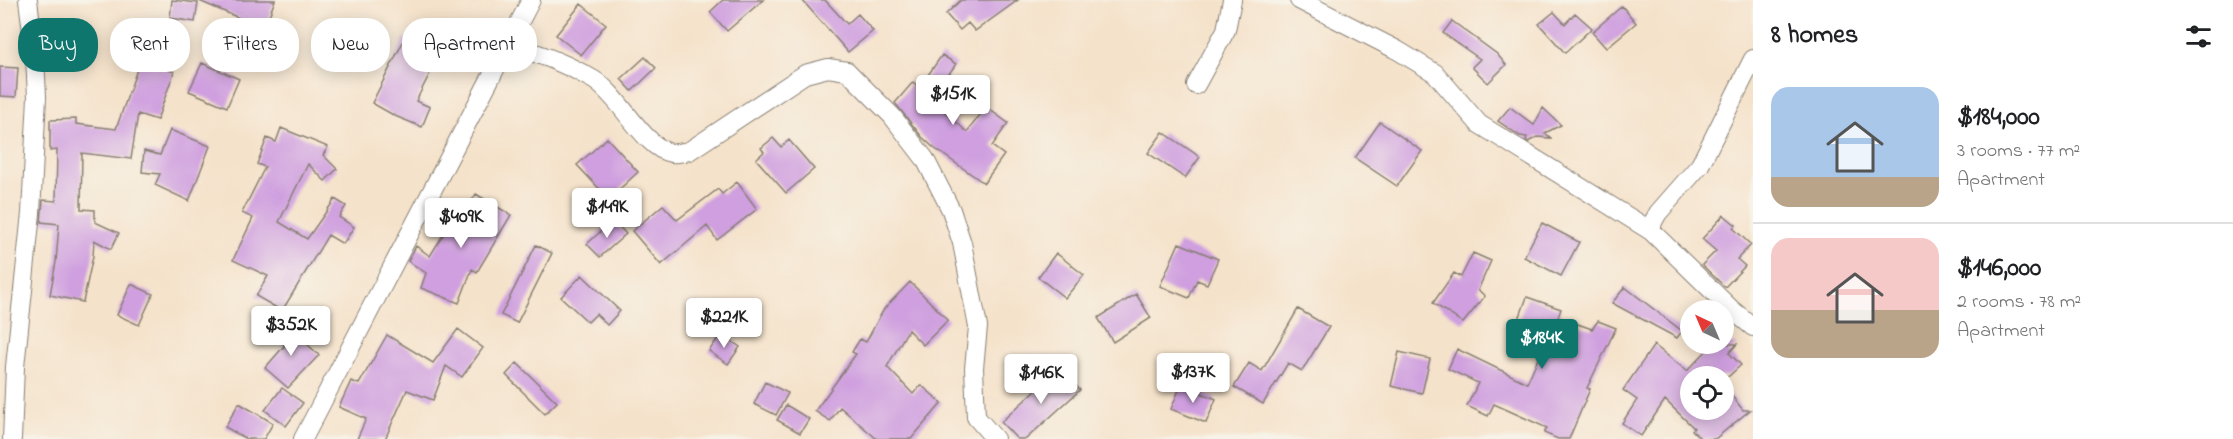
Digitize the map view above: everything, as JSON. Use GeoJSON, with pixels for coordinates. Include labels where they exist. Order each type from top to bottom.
{"type":"FeatureCollection","features":[{"type":"Feature","properties":{"kind":"street"},"geometry":{"type":"LineString","coordinates":[[12,439],[15,367],[31,213],[37,97],[28,0]]}},
{"type":"Feature","properties":{"kind":"street"},"geometry":{"type":"LineString","coordinates":[[521,18],[531,0]]}},
{"type":"Feature","properties":{"kind":"street"},"geometry":{"type":"LineString","coordinates":[[1196,86],[1226,30],[1232,0]]}},
{"type":"Feature","properties":{"kind":"street"},"geometry":{"type":"LineString","coordinates":[[1299,0],[1396,50],[1435,73],[1479,124],[1651,231],[1731,309],[1753,327]]}},
{"type":"Feature","properties":{"kind":"street"},"geometry":{"type":"LineString","coordinates":[[537,52],[596,81],[657,148],[672,154],[689,151],[805,74],[828,68],[847,71],[892,116],[925,159],[951,210],[962,243],[978,327],[974,368],[976,417],[995,439]]}},
{"type":"Feature","properties":{"kind":"street"},"geometry":{"type":"LineString","coordinates":[[1651,231],[1658,213],[1700,165],[1753,59]]}},
{"type":"Feature","properties":{"kind":"street"},"geometry":{"type":"LineString","coordinates":[[303,439],[493,72]]}},
{"type":"Feature","properties":{"kind":"building"},"geometry":{"type":"Polygon","coordinates":[[[172,0],[198,3],[195,22],[190,21],[190,18],[170,18],[172,0]]]}},
{"type":"Feature","properties":{"kind":"building"},"geometry":{"type":"Polygon","coordinates":[[[197,0],[275,0],[268,18],[239,18],[197,0]]]}},
{"type":"Feature","properties":{"kind":"building"},"geometry":{"type":"Polygon","coordinates":[[[723,0],[763,0],[727,31],[710,12],[723,0]]]}},
{"type":"Feature","properties":{"kind":"building"},"geometry":{"type":"Polygon","coordinates":[[[802,0],[825,0],[847,24],[858,14],[873,31],[848,52],[802,0]]]}},
{"type":"Feature","properties":{"kind":"building"},"geometry":{"type":"Polygon","coordinates":[[[961,0],[1018,0],[975,31],[968,23],[960,30],[946,14],[961,0]]]}},
{"type":"Feature","properties":{"kind":"building"},"geometry":{"type":"Polygon","coordinates":[[[581,4],[606,24],[581,55],[556,35],[581,4]]]}},
{"type":"Feature","properties":{"kind":"building"},"geometry":{"type":"Polygon","coordinates":[[[1622,6],[1636,23],[1606,48],[1592,32],[1622,6]]]}},
{"type":"Feature","properties":{"kind":"building"},"geometry":{"type":"Polygon","coordinates":[[[1554,12],[1565,24],[1575,13],[1592,28],[1565,53],[1539,24],[1554,12]]]}},
{"type":"Feature","properties":{"kind":"building"},"geometry":{"type":"Polygon","coordinates":[[[1452,21],[1497,54],[1506,65],[1488,83],[1472,67],[1480,59],[1443,33],[1452,21]]]}},
{"type":"Feature","properties":{"kind":"building"},"geometry":{"type":"Polygon","coordinates":[[[402,44],[402,72],[430,72],[416,101],[430,107],[422,127],[372,103],[388,72],[390,72],[402,44]]]}},
{"type":"Feature","properties":{"kind":"building"},"geometry":{"type":"Polygon","coordinates":[[[942,55],[956,64],[931,99],[967,132],[986,107],[1008,123],[992,146],[1004,155],[984,183],[934,148],[922,137],[895,103],[913,82],[919,88],[942,55]]]}},
{"type":"Feature","properties":{"kind":"building"},"geometry":{"type":"Polygon","coordinates":[[[645,57],[656,68],[632,91],[621,79],[645,57]]]}},
{"type":"Feature","properties":{"kind":"building"},"geometry":{"type":"Polygon","coordinates":[[[202,63],[202,72],[223,72],[239,79],[227,107],[189,91],[202,63]]]}},
{"type":"Feature","properties":{"kind":"building"},"geometry":{"type":"Polygon","coordinates":[[[0,67],[18,68],[16,97],[0,96],[0,67]]]}},
{"type":"Feature","properties":{"kind":"building"},"geometry":{"type":"Polygon","coordinates":[[[136,72],[174,72],[157,120],[138,114],[131,159],[82,153],[81,209],[95,210],[95,222],[119,233],[111,249],[94,240],[93,256],[83,302],[50,295],[56,262],[59,224],[41,222],[43,200],[56,201],[57,150],[50,151],[50,120],[76,119],[76,124],[116,129],[136,72]]]}},
{"type":"Feature","properties":{"kind":"building"},"geometry":{"type":"Polygon","coordinates":[[[1510,107],[1534,125],[1543,108],[1561,125],[1545,133],[1551,138],[1537,137],[1528,142],[1527,137],[1520,136],[1498,121],[1510,107]]]}},
{"type":"Feature","properties":{"kind":"building"},"geometry":{"type":"Polygon","coordinates":[[[1380,122],[1422,151],[1397,186],[1355,158],[1380,122]]]}},
{"type":"Feature","properties":{"kind":"building"},"geometry":{"type":"Polygon","coordinates":[[[281,128],[328,147],[323,155],[337,169],[325,181],[308,164],[279,222],[307,239],[335,199],[346,206],[339,217],[354,227],[343,244],[328,235],[282,311],[256,296],[268,276],[233,260],[253,218],[242,213],[265,167],[257,164],[267,138],[276,142],[281,128]]]}},
{"type":"Feature","properties":{"kind":"building"},"geometry":{"type":"Polygon","coordinates":[[[170,130],[210,146],[189,201],[155,185],[160,174],[142,172],[144,151],[160,155],[170,130]]]}},
{"type":"Feature","properties":{"kind":"building"},"geometry":{"type":"Polygon","coordinates":[[[1163,132],[1200,157],[1185,178],[1148,153],[1163,132]]]}},
{"type":"Feature","properties":{"kind":"building"},"geometry":{"type":"Polygon","coordinates":[[[607,138],[638,172],[609,199],[577,165],[607,138]]]}},
{"type":"Feature","properties":{"kind":"building"},"geometry":{"type":"Polygon","coordinates":[[[773,138],[781,147],[789,140],[814,169],[786,193],[756,159],[764,152],[761,148],[773,138]]]}},
{"type":"Feature","properties":{"kind":"building"},"geometry":{"type":"Polygon","coordinates":[[[737,182],[757,209],[717,240],[707,226],[661,265],[632,231],[663,205],[677,220],[718,189],[722,194],[737,182]]]}},
{"type":"Feature","properties":{"kind":"building"},"geometry":{"type":"Polygon","coordinates":[[[476,194],[511,215],[477,272],[472,269],[459,303],[421,288],[426,273],[408,261],[416,246],[430,256],[458,211],[463,215],[476,194]]]}},
{"type":"Feature","properties":{"kind":"building"},"geometry":{"type":"Polygon","coordinates":[[[1724,215],[1736,225],[1733,228],[1751,245],[1737,259],[1745,266],[1725,287],[1702,265],[1716,251],[1702,239],[1724,215]]]}},
{"type":"Feature","properties":{"kind":"building"},"geometry":{"type":"Polygon","coordinates":[[[613,220],[626,234],[600,257],[587,244],[613,220]]]}},
{"type":"Feature","properties":{"kind":"building"},"geometry":{"type":"Polygon","coordinates":[[[1542,223],[1579,242],[1561,276],[1524,257],[1542,223]]]}},
{"type":"Feature","properties":{"kind":"building"},"geometry":{"type":"Polygon","coordinates":[[[1179,243],[1218,259],[1207,284],[1197,280],[1189,298],[1160,286],[1179,243]]]}},
{"type":"Feature","properties":{"kind":"building"},"geometry":{"type":"Polygon","coordinates":[[[536,245],[552,253],[517,323],[501,315],[536,245]]]}},
{"type":"Feature","properties":{"kind":"building"},"geometry":{"type":"Polygon","coordinates":[[[1056,253],[1084,275],[1065,298],[1038,277],[1056,253]]]}},
{"type":"Feature","properties":{"kind":"building"},"geometry":{"type":"Polygon","coordinates":[[[1473,253],[1491,261],[1478,290],[1485,296],[1463,323],[1433,303],[1454,273],[1461,277],[1473,253]]]}},
{"type":"Feature","properties":{"kind":"building"},"geometry":{"type":"Polygon","coordinates":[[[582,275],[620,311],[607,325],[596,314],[588,322],[561,297],[582,275]]]}},
{"type":"Feature","properties":{"kind":"building"},"geometry":{"type":"Polygon","coordinates":[[[910,282],[948,320],[923,345],[908,330],[887,367],[913,394],[921,385],[942,403],[911,439],[877,439],[840,407],[830,421],[815,411],[856,354],[852,352],[860,339],[866,342],[884,309],[910,282]]]}},
{"type":"Feature","properties":{"kind":"building"},"geometry":{"type":"Polygon","coordinates":[[[131,284],[153,294],[139,325],[117,315],[131,284]]]}},
{"type":"Feature","properties":{"kind":"building"},"geometry":{"type":"Polygon","coordinates":[[[1625,287],[1680,329],[1680,334],[1677,338],[1612,303],[1625,287]]]}},
{"type":"Feature","properties":{"kind":"building"},"geometry":{"type":"Polygon","coordinates":[[[1136,294],[1151,318],[1113,342],[1098,318],[1136,294]]]}},
{"type":"Feature","properties":{"kind":"building"},"geometry":{"type":"Polygon","coordinates":[[[1527,297],[1561,309],[1558,317],[1592,329],[1598,321],[1616,328],[1587,388],[1590,389],[1569,439],[1558,439],[1544,433],[1547,428],[1494,404],[1488,416],[1467,406],[1478,383],[1448,369],[1457,349],[1527,383],[1540,354],[1510,344],[1527,297]]]}},
{"type":"Feature","properties":{"kind":"building"},"geometry":{"type":"Polygon","coordinates":[[[1298,309],[1329,327],[1302,371],[1288,363],[1263,404],[1234,387],[1249,363],[1262,371],[1298,309]]]}},
{"type":"Feature","properties":{"kind":"building"},"geometry":{"type":"Polygon","coordinates":[[[285,324],[319,355],[288,388],[265,368],[285,345],[275,336],[285,324]]]}},
{"type":"Feature","properties":{"kind":"building"},"geometry":{"type":"Polygon","coordinates":[[[458,329],[483,348],[462,377],[446,366],[433,400],[407,390],[385,439],[357,439],[366,419],[339,407],[351,381],[359,384],[387,335],[433,363],[458,329]]]}},
{"type":"Feature","properties":{"kind":"building"},"geometry":{"type":"Polygon","coordinates":[[[721,334],[740,347],[728,364],[709,351],[721,334]]]}},
{"type":"Feature","properties":{"kind":"building"},"geometry":{"type":"Polygon","coordinates":[[[1654,345],[1681,366],[1680,414],[1665,400],[1641,436],[1622,423],[1637,400],[1623,390],[1654,345]]]}},
{"type":"Feature","properties":{"kind":"building"},"geometry":{"type":"Polygon","coordinates":[[[1399,352],[1430,359],[1422,393],[1391,386],[1399,352]]]}},
{"type":"Feature","properties":{"kind":"building"},"geometry":{"type":"Polygon","coordinates":[[[1703,354],[1730,354],[1741,365],[1734,371],[1734,366],[1692,366],[1703,354]]]}},
{"type":"Feature","properties":{"kind":"building"},"geometry":{"type":"Polygon","coordinates":[[[517,363],[557,402],[545,414],[506,375],[517,363]]]}},
{"type":"Feature","properties":{"kind":"building"},"geometry":{"type":"Polygon","coordinates":[[[1060,368],[1080,390],[1026,439],[1017,439],[1001,422],[1060,368]]]}},
{"type":"Feature","properties":{"kind":"building"},"geometry":{"type":"Polygon","coordinates":[[[765,382],[788,393],[776,415],[754,404],[765,382]]]}},
{"type":"Feature","properties":{"kind":"building"},"geometry":{"type":"Polygon","coordinates":[[[1181,385],[1216,399],[1206,423],[1171,409],[1181,385]]]}},
{"type":"Feature","properties":{"kind":"building"},"geometry":{"type":"Polygon","coordinates":[[[282,388],[303,403],[286,426],[265,410],[282,388]]]}},
{"type":"Feature","properties":{"kind":"building"},"geometry":{"type":"Polygon","coordinates":[[[1734,399],[1743,410],[1750,410],[1715,439],[1701,439],[1692,430],[1694,428],[1686,420],[1734,420],[1734,399]]]}},
{"type":"Feature","properties":{"kind":"building"},"geometry":{"type":"Polygon","coordinates":[[[239,403],[273,423],[264,439],[246,439],[225,427],[239,403]]]}},
{"type":"Feature","properties":{"kind":"building"},"geometry":{"type":"Polygon","coordinates":[[[786,405],[809,419],[800,433],[777,420],[786,405]]]}}]}
